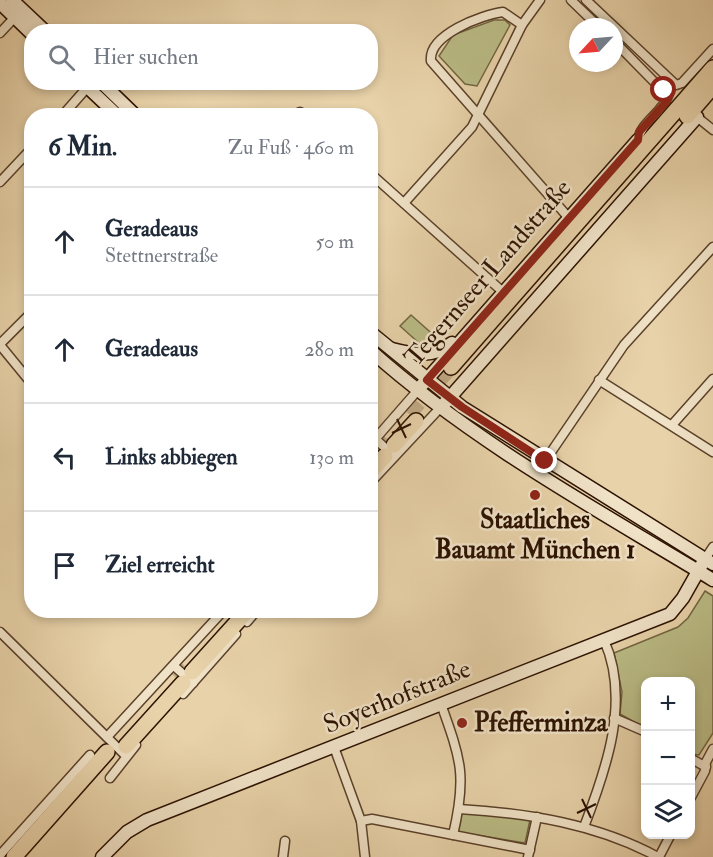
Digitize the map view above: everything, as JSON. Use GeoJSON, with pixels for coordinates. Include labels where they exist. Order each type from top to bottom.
{"type":"FeatureCollection","features":[{"type":"Feature","properties":{"kind":"highway"},"geometry":{"type":"LineString","coordinates":[[713,68],[455,370],[713,87]]}},
{"type":"Feature","properties":{"kind":"highway"},"geometry":{"type":"LineString","coordinates":[[638,140],[686,92],[697,86]]}},
{"type":"Feature","properties":{"kind":"highway"},"geometry":{"type":"LineString","coordinates":[[697,117],[713,99]]}},
{"type":"Feature","properties":{"kind":"highway"},"geometry":{"type":"LineString","coordinates":[[380,447],[412,418]]}},
{"type":"Feature","properties":{"kind":"highway"},"geometry":{"type":"LineString","coordinates":[[184,674],[229,618]]}},
{"type":"Feature","properties":{"kind":"highway"},"geometry":{"type":"LineString","coordinates":[[14,857],[184,674],[240,618]]}},
{"type":"Feature","properties":{"kind":"highway"},"geometry":{"type":"LineString","coordinates":[[27,857],[117,748]]}},
{"type":"Feature","properties":{"kind":"main road"},"geometry":{"type":"LineString","coordinates":[[12,0],[38,24]]}},
{"type":"Feature","properties":{"kind":"main road"},"geometry":{"type":"LineString","coordinates":[[0,3],[24,25]]}},
{"type":"Feature","properties":{"kind":"main road"},"geometry":{"type":"LineString","coordinates":[[93,90],[110,108]]}},
{"type":"Feature","properties":{"kind":"main road"},"geometry":{"type":"LineString","coordinates":[[109,90],[128,108]]}},
{"type":"Feature","properties":{"kind":"main road","name":"Tegernseer Landstraße"},"geometry":{"type":"LineString","coordinates":[[440,408],[697,117]]}},
{"type":"Feature","properties":{"kind":"main road","name":"Tegernseer Landstraße"},"geometry":{"type":"LineString","coordinates":[[418,390],[638,140]]}},
{"type":"Feature","properties":{"kind":"main road"},"geometry":{"type":"LineString","coordinates":[[390,349],[416,355],[434,353],[450,344],[480,318]]}},
{"type":"Feature","properties":{"kind":"main road"},"geometry":{"type":"LineString","coordinates":[[378,339],[449,398],[545,461],[709,562]]}},
{"type":"Feature","properties":{"kind":"main road"},"geometry":{"type":"LineString","coordinates":[[378,357],[440,408],[522,463],[713,580]]}},
{"type":"Feature","properties":{"kind":"main road","name":"Soyerhofstraße"},"geometry":{"type":"LineString","coordinates":[[102,857],[127,832],[147,820],[670,614],[683,598],[699,571],[709,562]]}},
{"type":"Feature","properties":{"kind":"street"},"geometry":{"type":"LineString","coordinates":[[404,203],[463,140],[478,117],[522,24],[540,0]]}},
{"type":"Feature","properties":{"kind":"street"},"geometry":{"type":"LineString","coordinates":[[571,0],[590,18]]}},
{"type":"Feature","properties":{"kind":"street"},"geometry":{"type":"LineString","coordinates":[[586,0],[677,85],[713,49]]}},
{"type":"Feature","properties":{"kind":"street"},"geometry":{"type":"LineString","coordinates":[[522,24],[508,14],[493,14],[456,29],[436,45],[430,54],[433,66],[568,218]]}},
{"type":"Feature","properties":{"kind":"street"},"geometry":{"type":"LineString","coordinates":[[0,33],[15,17]]}},
{"type":"Feature","properties":{"kind":"street"},"geometry":{"type":"LineString","coordinates":[[623,50],[668,96],[663,106],[639,132],[638,140]]}},
{"type":"Feature","properties":{"kind":"street"},"geometry":{"type":"LineString","coordinates":[[68,108],[82,90]]}},
{"type":"Feature","properties":{"kind":"street"},"geometry":{"type":"LineString","coordinates":[[697,117],[713,130]]}},
{"type":"Feature","properties":{"kind":"street"},"geometry":{"type":"LineString","coordinates":[[0,182],[24,156]]}},
{"type":"Feature","properties":{"kind":"street"},"geometry":{"type":"LineString","coordinates":[[378,180],[503,292]]}},
{"type":"Feature","properties":{"kind":"street"},"geometry":{"type":"LineString","coordinates":[[545,461],[624,345],[713,247]]}},
{"type":"Feature","properties":{"kind":"street"},"geometry":{"type":"LineString","coordinates":[[24,320],[0,345],[24,374]]}},
{"type":"Feature","properties":{"kind":"street"},"geometry":{"type":"LineString","coordinates":[[672,425],[713,379]]}},
{"type":"Feature","properties":{"kind":"street"},"geometry":{"type":"LineString","coordinates":[[599,380],[713,452]]}},
{"type":"Feature","properties":{"kind":"street","name":"Tegernseer Landstraße"},"geometry":{"type":"LineString","coordinates":[[380,447],[418,390]]}},
{"type":"Feature","properties":{"kind":"street","name":"Tegernseer Landstraße"},"geometry":{"type":"LineString","coordinates":[[380,447],[440,408]]}},
{"type":"Feature","properties":{"kind":"street"},"geometry":{"type":"LineString","coordinates":[[709,562],[713,547]]}},
{"type":"Feature","properties":{"kind":"street"},"geometry":{"type":"LineString","coordinates":[[184,674],[219,618]]}},
{"type":"Feature","properties":{"kind":"street"},"geometry":{"type":"LineString","coordinates":[[184,674],[248,618]]}},
{"type":"Feature","properties":{"kind":"street"},"geometry":{"type":"LineString","coordinates":[[0,632],[117,748],[110,778]]}},
{"type":"Feature","properties":{"kind":"street"},"geometry":{"type":"LineString","coordinates":[[584,827],[607,760],[614,718],[613,673],[604,640]]}},
{"type":"Feature","properties":{"kind":"street"},"geometry":{"type":"LineString","coordinates":[[441,704],[461,766],[459,809],[453,835]]}},
{"type":"Feature","properties":{"kind":"street"},"geometry":{"type":"LineString","coordinates":[[614,718],[643,731]]}},
{"type":"Feature","properties":{"kind":"street"},"geometry":{"type":"LineString","coordinates":[[334,747],[361,821],[365,857]]}},
{"type":"Feature","properties":{"kind":"street"},"geometry":{"type":"LineString","coordinates":[[695,789],[713,749]]}},
{"type":"Feature","properties":{"kind":"street"},"geometry":{"type":"LineString","coordinates":[[0,855],[90,755]]}},
{"type":"Feature","properties":{"kind":"street"},"geometry":{"type":"LineString","coordinates":[[695,761],[706,767]]}},
{"type":"Feature","properties":{"kind":"street"},"geometry":{"type":"LineString","coordinates":[[459,809],[537,817],[584,827],[621,839],[658,857],[668,839]]}},
{"type":"Feature","properties":{"kind":"street"},"geometry":{"type":"LineString","coordinates":[[361,821],[372,819],[453,835],[529,854],[537,817]]}},
{"type":"Feature","properties":{"kind":"street"},"geometry":{"type":"LineString","coordinates":[[283,857],[285,841]]}},
{"type":"Feature","properties":{"kind":"green space"},"geometry":{"type":"Polygon","coordinates":[[[494,20],[505,20],[510,25],[477,86],[465,84],[439,56],[453,35],[494,20]]]}},
{"type":"Feature","properties":{"kind":"green space"},"geometry":{"type":"Polygon","coordinates":[[[411,315],[438,339],[420,344],[400,326],[411,315]]]}},
{"type":"Feature","properties":{"kind":"green space"},"geometry":{"type":"Polygon","coordinates":[[[705,591],[713,596],[713,733],[699,755],[695,754],[695,677],[641,677],[641,726],[620,714],[622,692],[614,653],[678,627],[688,618],[705,591]]]}},
{"type":"Feature","properties":{"kind":"green space"},"geometry":{"type":"Polygon","coordinates":[[[462,812],[530,820],[525,843],[458,832],[462,812]]]}},
{"type":"Feature","properties":{"kind":"tunnel"},"geometry":{"type":"LineString","coordinates":[[409,414],[451,367]]}},
{"type":"Feature","properties":{"kind":"tunnel"},"geometry":{"type":"LineString","coordinates":[[378,449],[387,438]]}},
{"type":"Feature","properties":{"kind":"tunnel"},"geometry":{"type":"LineString","coordinates":[[175,677],[185,666]]}},
{"type":"Feature","properties":{"kind":"place","name":"Staatliches Bauamt München 1"},"geometry":{"type":"Point","coordinates":[535,495]}},
{"type":"Feature","properties":{"kind":"place","name":"Pfefferminza"},"geometry":{"type":"Point","coordinates":[462,723]}},
{"type":"Feature","properties":{"kind":"route"},"geometry":{"type":"LineString","coordinates":[[545,461],[462,407],[427,380],[638,140],[639,132],[667,101],[668,96],[664,90]]}}]}
